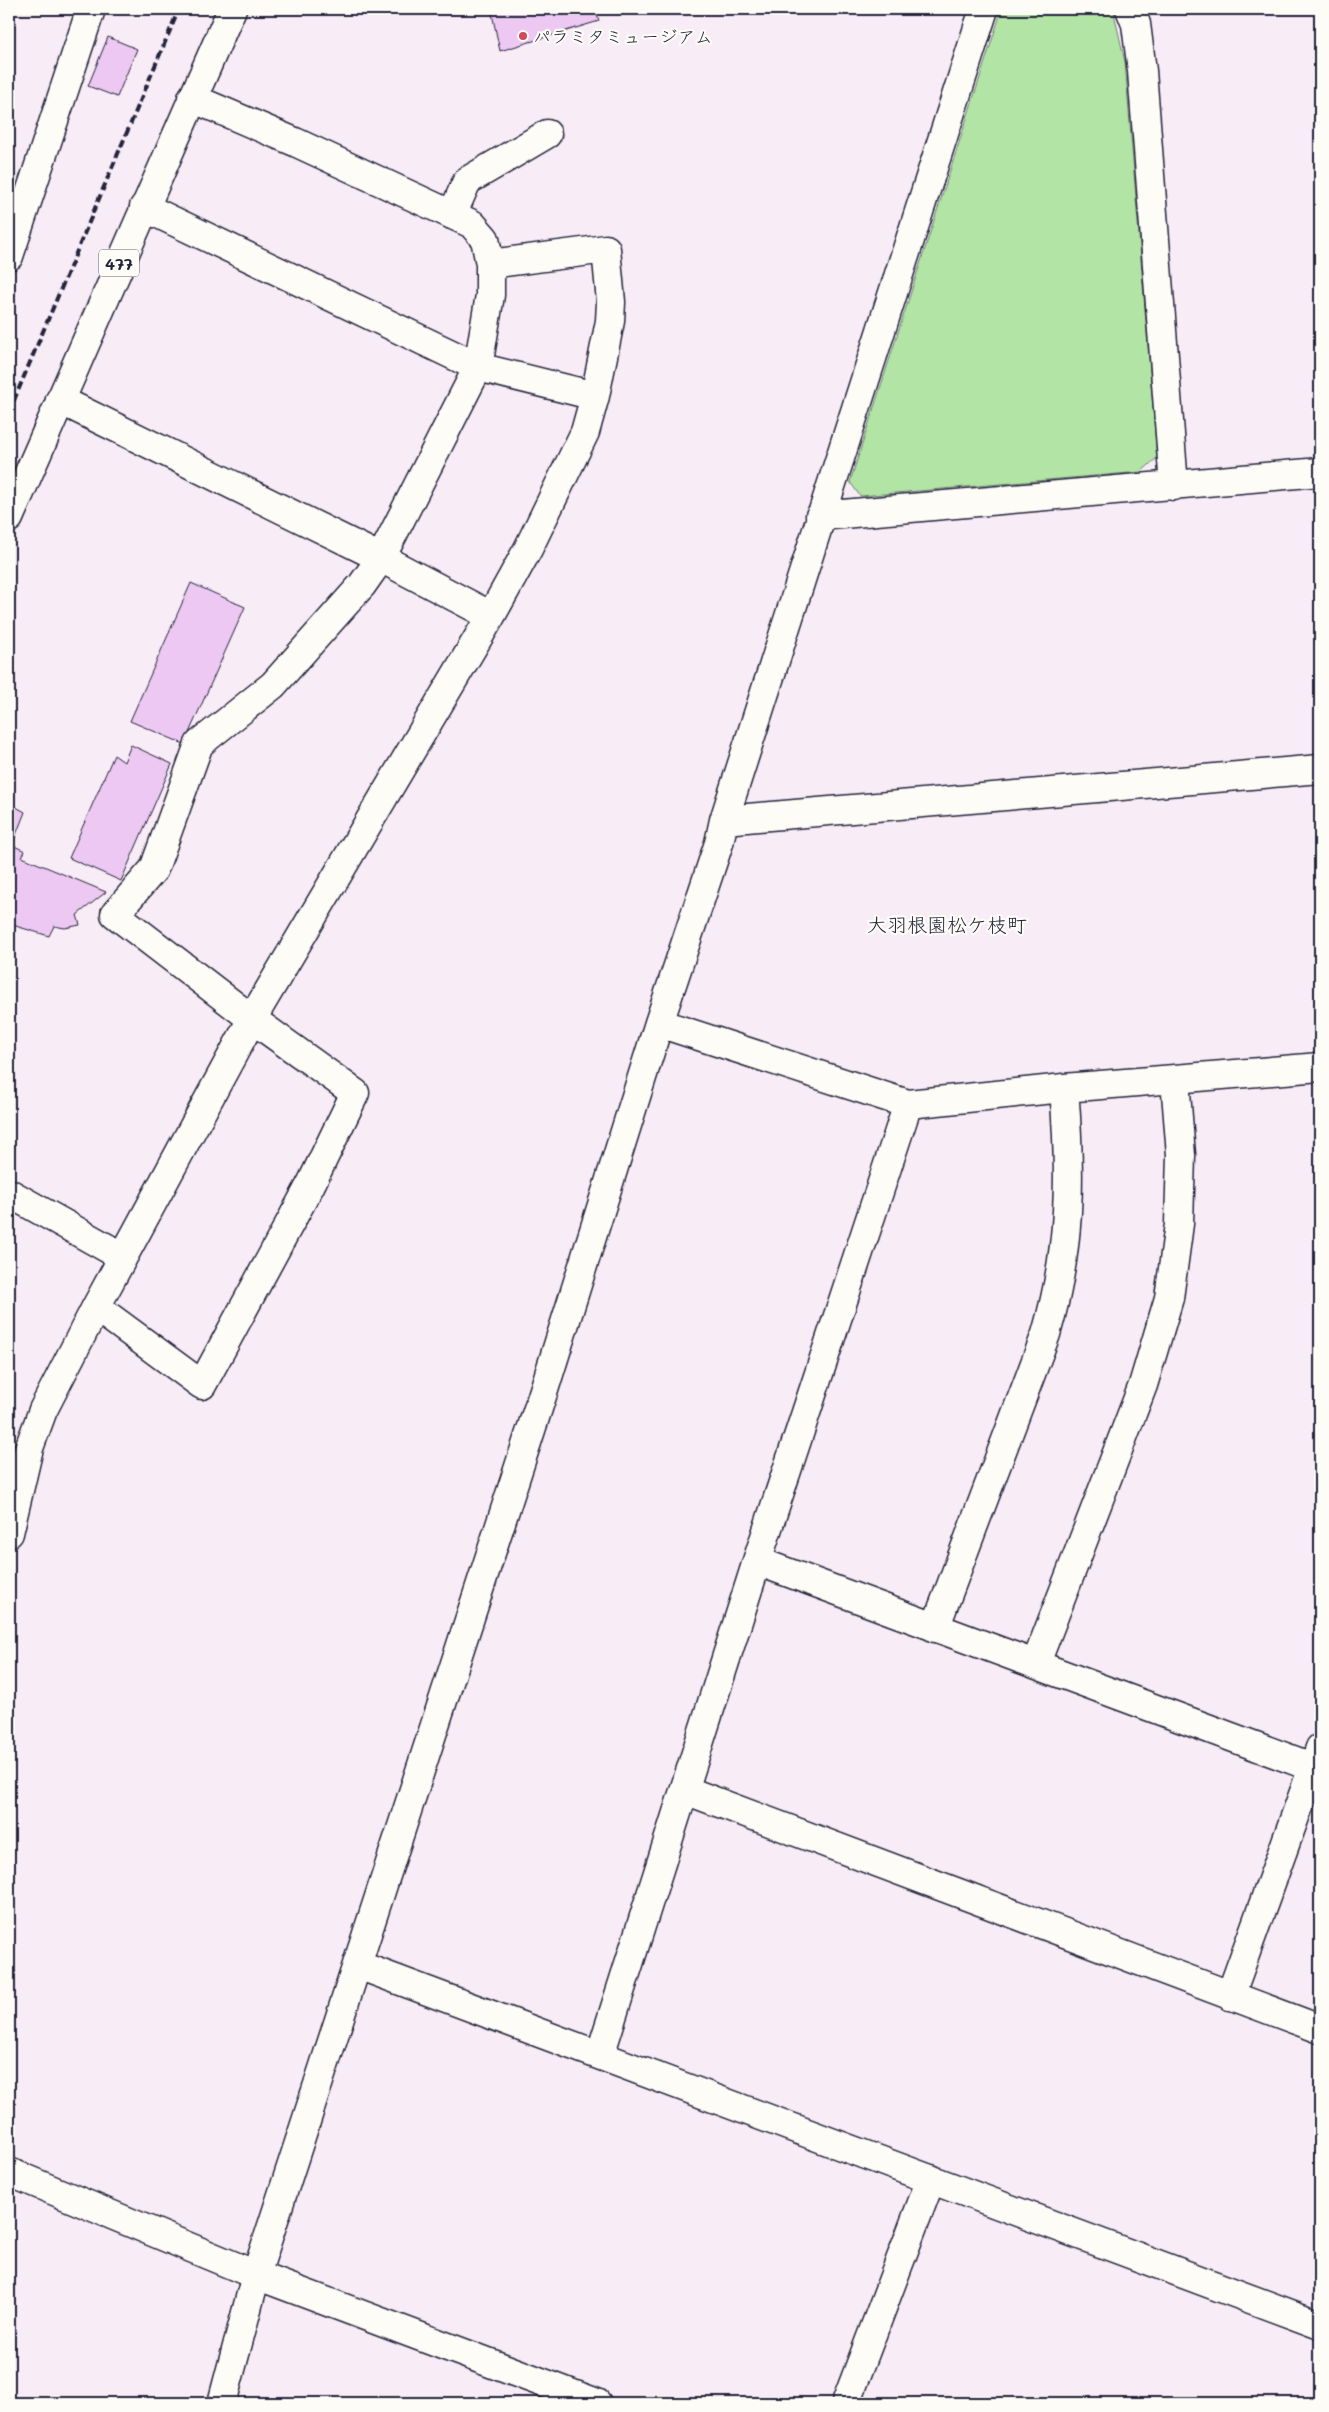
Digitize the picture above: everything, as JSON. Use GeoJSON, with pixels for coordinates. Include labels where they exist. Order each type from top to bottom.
{"type":"FeatureCollection","features":[{"type":"Feature","properties":{"kind":"main road"},"geometry":{"type":"LineString","coordinates":[[9,256],[91,9]]}},
{"type":"Feature","properties":{"kind":"main road","name":"477"},"geometry":{"type":"LineString","coordinates":[[9,518],[232,9]]}},
{"type":"Feature","properties":{"kind":"main road"},"geometry":{"type":"LineString","coordinates":[[222,2403],[256,2276],[541,1399],[659,1024],[719,843],[724,820],[820,516],[984,9]]}},
{"type":"Feature","properties":{"kind":"main road"},"geometry":{"type":"LineString","coordinates":[[1130,9],[1136,24],[1142,71],[1174,486]]}},
{"type":"Feature","properties":{"kind":"main road"},"geometry":{"type":"LineString","coordinates":[[96,1307],[202,1385],[311,1184],[355,1093],[252,1019],[115,914],[154,869],[199,744],[273,685],[362,585],[381,558],[478,367],[484,343],[490,295],[490,264],[485,239],[472,224],[295,142],[192,98]]}},
{"type":"Feature","properties":{"kind":"main road"},"geometry":{"type":"LineString","coordinates":[[452,215],[468,181],[547,134]]}},
{"type":"Feature","properties":{"kind":"main road"},"geometry":{"type":"LineString","coordinates":[[144,207],[478,367],[594,396]]}},
{"type":"Feature","properties":{"kind":"main road"},"geometry":{"type":"LineString","coordinates":[[9,1533],[28,1448],[43,1410],[96,1307],[252,1019],[491,616],[528,549],[584,432],[594,396],[610,321],[611,302],[606,250],[490,264]]}},
{"type":"Feature","properties":{"kind":"main road"},"geometry":{"type":"LineString","coordinates":[[60,400],[381,558],[491,616]]}},
{"type":"Feature","properties":{"kind":"main road"},"geometry":{"type":"LineString","coordinates":[[820,516],[1320,472]]}},
{"type":"Feature","properties":{"kind":"main road"},"geometry":{"type":"LineString","coordinates":[[724,820],[1320,769]]}},
{"type":"Feature","properties":{"kind":"main road"},"geometry":{"type":"LineString","coordinates":[[659,1024],[908,1104],[1064,1088],[1320,1067]]}},
{"type":"Feature","properties":{"kind":"main road"},"geometry":{"type":"LineString","coordinates":[[1036,1663],[1143,1385],[1169,1298],[1178,1224],[1180,1175],[1175,1080]]}},
{"type":"Feature","properties":{"kind":"main road"},"geometry":{"type":"LineString","coordinates":[[935,1628],[1046,1334],[1056,1301],[1065,1250],[1069,1204],[1069,1151],[1064,1088]]}},
{"type":"Feature","properties":{"kind":"main road"},"geometry":{"type":"LineString","coordinates":[[600,2056],[757,1561],[908,1104]]}},
{"type":"Feature","properties":{"kind":"main road"},"geometry":{"type":"LineString","coordinates":[[9,1193],[124,1257]]}},
{"type":"Feature","properties":{"kind":"main road"},"geometry":{"type":"LineString","coordinates":[[757,1561],[935,1628],[1316,1757],[1230,1996]]}},
{"type":"Feature","properties":{"kind":"main road"},"geometry":{"type":"LineString","coordinates":[[685,1790],[1320,2029]]}},
{"type":"Feature","properties":{"kind":"main road"},"geometry":{"type":"LineString","coordinates":[[358,1965],[1320,2325]]}},
{"type":"Feature","properties":{"kind":"main road"},"geometry":{"type":"LineString","coordinates":[[9,2172],[256,2276],[596,2403]]}},
{"type":"Feature","properties":{"kind":"main road"},"geometry":{"type":"LineString","coordinates":[[846,2403],[931,2179]]}},
{"type":"Feature","properties":{"kind":"green space"},"geometry":{"type":"Polygon","coordinates":[[[1002,9],[1113,9],[1125,62],[1157,458],[1141,472],[860,496],[850,482],[1002,9]]]}},
{"type":"Feature","properties":{"kind":"building","name":"パラミタミュージアム"},"geometry":{"type":"Polygon","coordinates":[[[491,9],[595,9],[599,21],[500,51],[491,9]]]}},
{"type":"Feature","properties":{"kind":"building"},"geometry":{"type":"Polygon","coordinates":[[[108,37],[137,49],[117,97],[88,86],[108,37]]]}},
{"type":"Feature","properties":{"kind":"building"},"geometry":{"type":"Polygon","coordinates":[[[191,583],[245,607],[184,744],[130,721],[191,583]]]}},
{"type":"Feature","properties":{"kind":"building"},"geometry":{"type":"Polygon","coordinates":[[[131,745],[172,764],[121,881],[69,858],[114,755],[124,762],[131,745]]]}},
{"type":"Feature","properties":{"kind":"building"},"geometry":{"type":"Polygon","coordinates":[[[9,803],[25,812],[12,845],[25,851],[22,857],[106,892],[77,915],[80,925],[65,928],[54,926],[49,936],[9,924],[9,803]]]}},
{"type":"Feature","properties":{"kind":"railway"},"geometry":{"type":"LineString","coordinates":[[9,412],[179,9]]}},
{"type":"Feature","properties":{"kind":"place","name":"パラミタミュージアム"},"geometry":{"type":"Point","coordinates":[523,36]}},
{"type":"Feature","properties":{"kind":"district","name":"大羽根園松ケ枝町"},"geometry":{"type":"Point","coordinates":[947,924]}}]}
